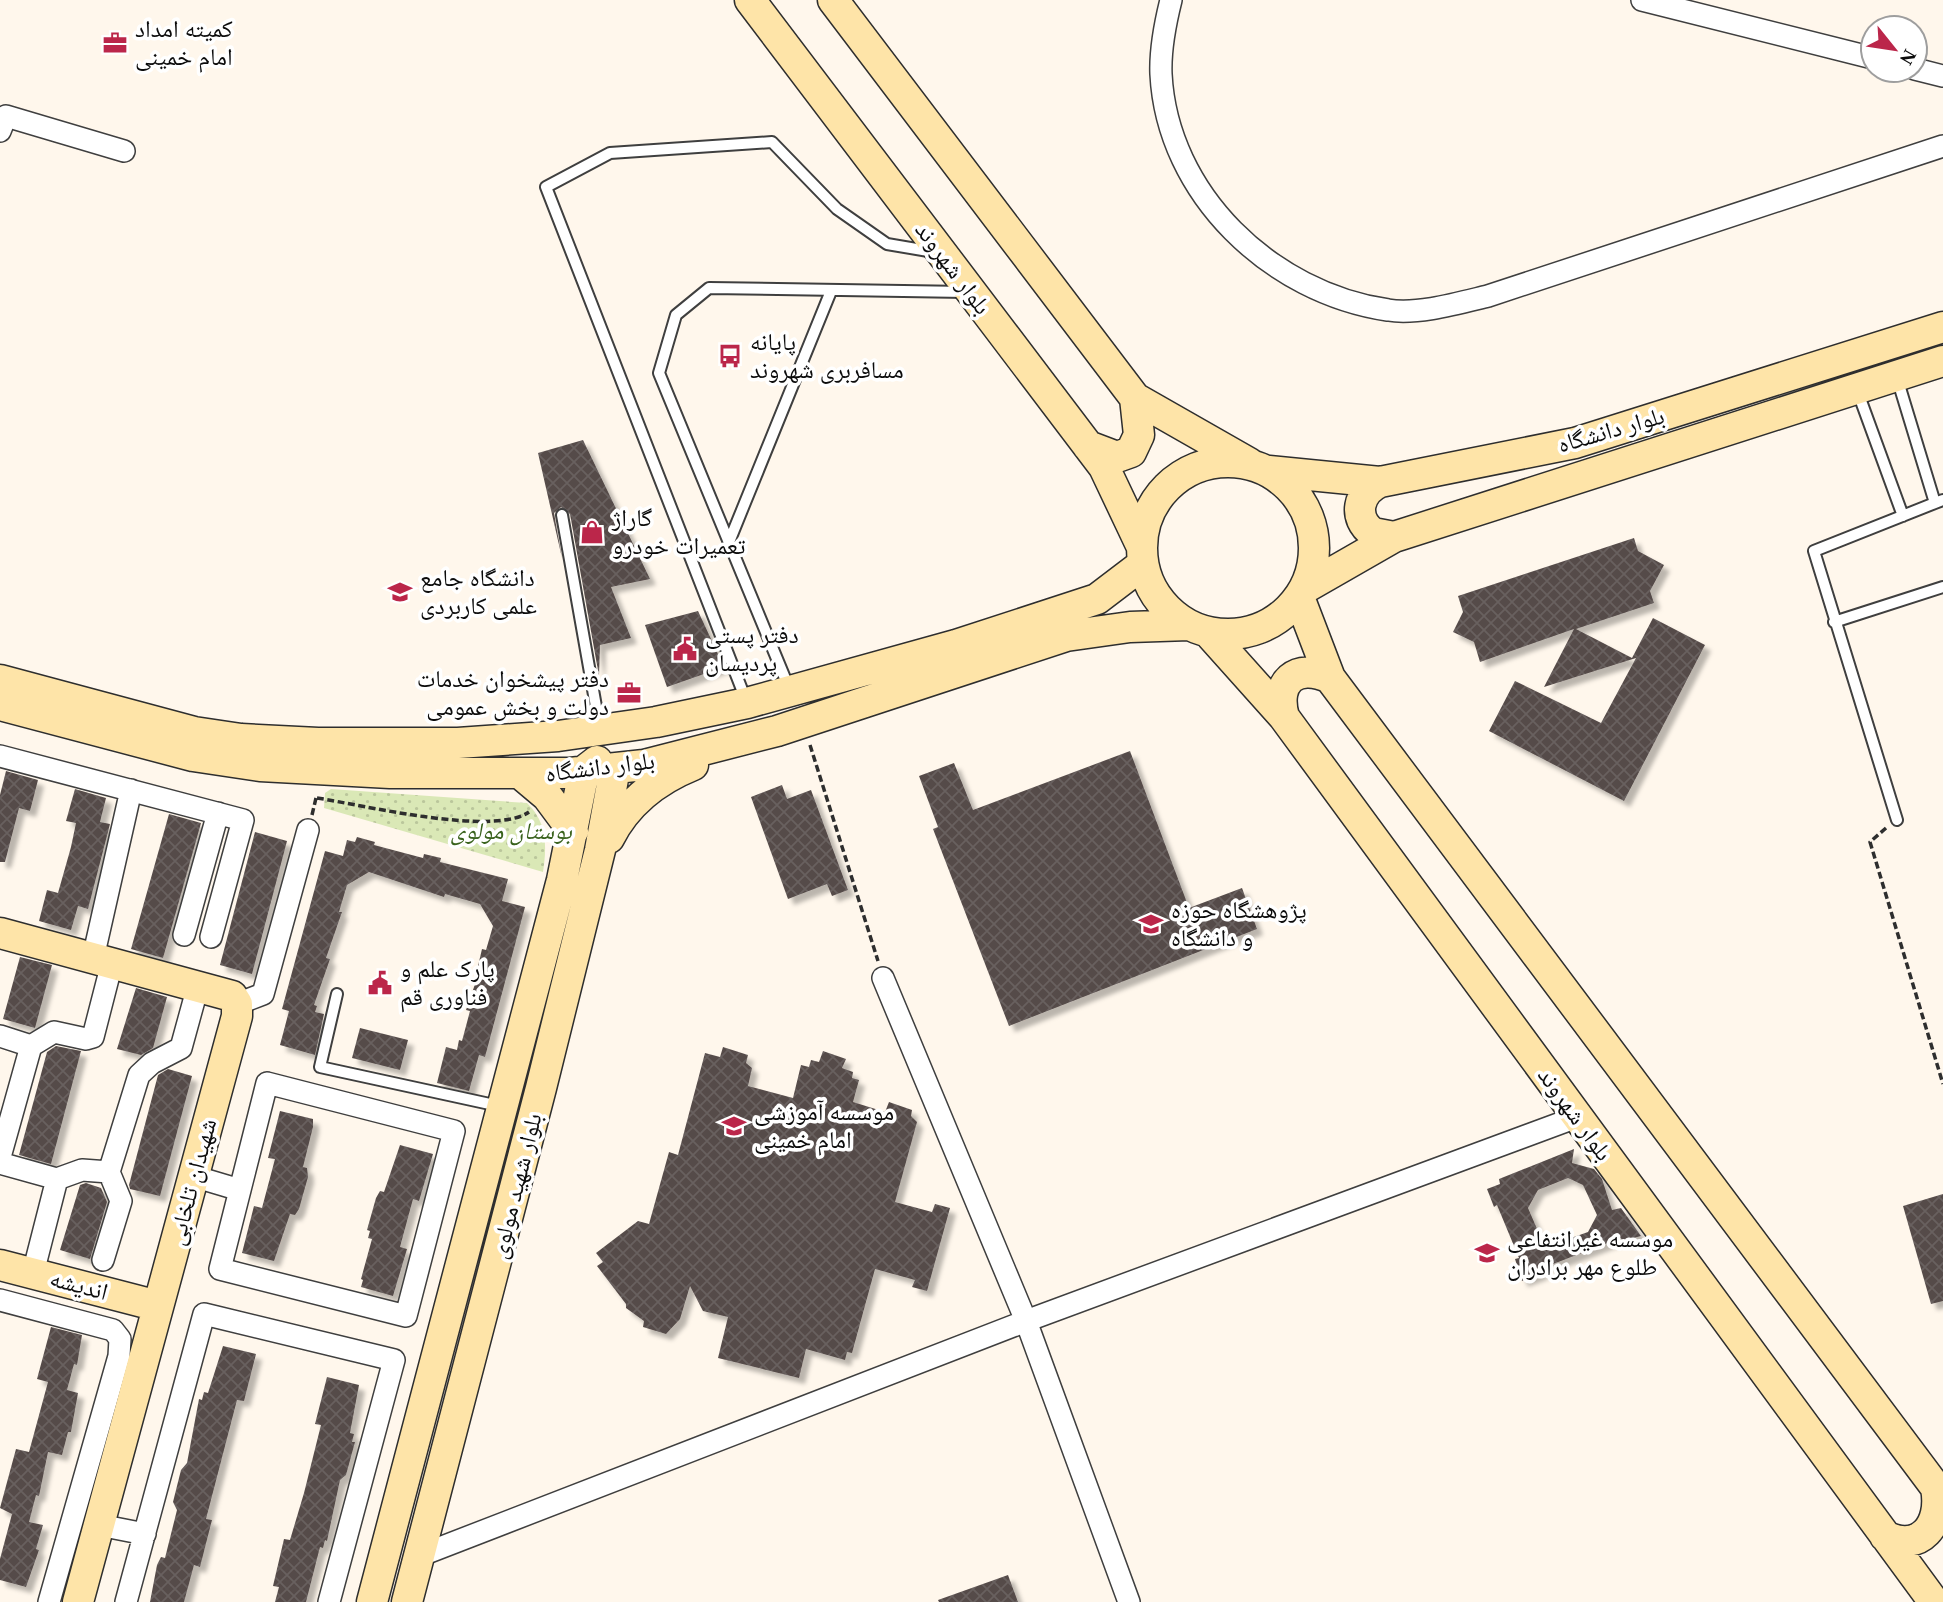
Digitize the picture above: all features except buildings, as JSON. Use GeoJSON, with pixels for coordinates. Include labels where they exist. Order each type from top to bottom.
{"type":"FeatureCollection","features":[{"type":"Feature","properties":{"kind":"main road","name":"بلوار شهروند"},"geometry":{"type":"LineString","coordinates":[[750,0],[1104,467],[1142,554]]}},
{"type":"Feature","properties":{"kind":"main road"},"geometry":{"type":"LineString","coordinates":[[833,0],[1135,398],[1259,467],[1294,493],[1311,522],[1315,544],[1312,567],[1301,592],[1280,617],[1264,627],[1227,635],[1198,629],[1159,600],[1142,554],[1145,523],[1154,503],[1168,485],[1185,472],[1205,464],[1227,461],[1259,467]]}},
{"type":"Feature","properties":{"kind":"main road","name":"بلوار دانشگاه"},"geometry":{"type":"LineString","coordinates":[[1259,467],[1380,482],[1575,443],[1943,327]]}},
{"type":"Feature","properties":{"kind":"main road","name":"بلوار دانشگاه"},"geometry":{"type":"LineString","coordinates":[[1301,592],[1394,537],[1943,361]]}},
{"type":"Feature","properties":{"kind":"main road"},"geometry":{"type":"LineString","coordinates":[[1088,446],[1117,457],[1131,452],[1139,435],[1135,398]]}},
{"type":"Feature","properties":{"kind":"main road"},"geometry":{"type":"LineString","coordinates":[[1380,482],[1366,491],[1359,507],[1360,516],[1373,533],[1394,537]]}},
{"type":"Feature","properties":{"kind":"main road","name":"بلوار دانشگاه"},"geometry":{"type":"LineString","coordinates":[[0,705],[193,756],[260,766],[320,784],[522,775],[600,756],[713,710],[956,645],[1097,599],[1142,554]]}},
{"type":"Feature","properties":{"kind":"main road"},"geometry":{"type":"LineString","coordinates":[[1301,592],[1330,678],[1940,1493],[1941,1512],[1930,1533],[1908,1543],[1885,1536]]}},
{"type":"Feature","properties":{"kind":"main road","name":"بلوار دانشگاه"},"geometry":{"type":"LineString","coordinates":[[0,680],[194,732],[241,739],[318,744],[501,741],[643,765],[790,727],[1066,636],[1130,627],[1198,629]]}},
{"type":"Feature","properties":{"kind":"main road","name":"بلوار شهروند"},"geometry":{"type":"LineString","coordinates":[[1198,629],[1284,718],[1934,1602]]}},
{"type":"Feature","properties":{"kind":"main road"},"geometry":{"type":"LineString","coordinates":[[1284,718],[1280,701],[1284,684],[1298,673],[1315,671],[1330,678]]}},
{"type":"Feature","properties":{"kind":"main road"},"geometry":{"type":"LineString","coordinates":[[600,850],[616,825],[644,792],[677,771],[790,727]]}},
{"type":"Feature","properties":{"kind":"main road","name":"بلوار شهید مولوی"},"geometry":{"type":"LineString","coordinates":[[407,1602],[477,1342],[600,850],[608,812],[600,756]]}},
{"type":"Feature","properties":{"kind":"main road","name":"بلوار شهید مولوی"},"geometry":{"type":"LineString","coordinates":[[372,1602],[575,822],[600,756]]}},
{"type":"Feature","properties":{"kind":"main road"},"geometry":{"type":"LineString","coordinates":[[522,775],[575,822],[592,805],[608,812]]}},
{"type":"Feature","properties":{"kind":"main road"},"geometry":{"type":"LineString","coordinates":[[1,936],[103,960],[233,996],[237,1004]]}},
{"type":"Feature","properties":{"kind":"main road","name":"شهیدان تلخابی"},"geometry":{"type":"LineString","coordinates":[[78,1602],[237,1016],[237,1004]]}},
{"type":"Feature","properties":{"kind":"main road","name":"انديشه"},"geometry":{"type":"LineString","coordinates":[[0,1265],[158,1306]]}},
{"type":"Feature","properties":{"kind":"street"},"geometry":{"type":"LineString","coordinates":[[1171,0],[1164,31],[1161,75],[1179,154],[1205,197],[1236,235],[1274,265],[1310,286],[1340,299],[1390,311],[1450,305],[1488,296],[1943,146]]}},
{"type":"Feature","properties":{"kind":"street"},"geometry":{"type":"LineString","coordinates":[[1642,0],[1859,54]]}},
{"type":"Feature","properties":{"kind":"street"},"geometry":{"type":"LineString","coordinates":[[0,131],[6,116],[124,151]]}},
{"type":"Feature","properties":{"kind":"street"},"geometry":{"type":"LineString","coordinates":[[0,756],[243,820],[211,937]]}},
{"type":"Feature","properties":{"kind":"street"},"geometry":{"type":"LineString","coordinates":[[0,1157],[31,1046],[54,1032],[86,1039],[93,1037],[131,790]]}},
{"type":"Feature","properties":{"kind":"street"},"geometry":{"type":"LineString","coordinates":[[184,936],[218,813]]}},
{"type":"Feature","properties":{"kind":"street"},"geometry":{"type":"LineString","coordinates":[[237,1004],[263,994],[308,830]]}},
{"type":"Feature","properties":{"kind":"street"},"geometry":{"type":"LineString","coordinates":[[883,978],[1026,1321],[1129,1602]]}},
{"type":"Feature","properties":{"kind":"street"},"geometry":{"type":"LineString","coordinates":[[103,1260],[121,1201],[109,1172],[139,1075],[152,1063],[181,1048],[198,986]]}},
{"type":"Feature","properties":{"kind":"street"},"geometry":{"type":"LineString","coordinates":[[0,1036],[31,1046]]}},
{"type":"Feature","properties":{"kind":"street"},"geometry":{"type":"LineString","coordinates":[[267,1083],[454,1131],[406,1316],[220,1269],[240,1190],[267,1083]]}},
{"type":"Feature","properties":{"kind":"street"},"geometry":{"type":"LineString","coordinates":[[419,1556],[1026,1321],[1577,1117]]}},
{"type":"Feature","properties":{"kind":"street"},"geometry":{"type":"LineString","coordinates":[[0,1163],[57,1180],[82,1170],[109,1172]]}},
{"type":"Feature","properties":{"kind":"street"},"geometry":{"type":"LineString","coordinates":[[193,1176],[240,1190]]}},
{"type":"Feature","properties":{"kind":"street"},"geometry":{"type":"LineString","coordinates":[[33,1273],[57,1180]]}},
{"type":"Feature","properties":{"kind":"street"},"geometry":{"type":"LineString","coordinates":[[0,1300],[113,1330],[120,1339],[119,1356],[49,1602]]}},
{"type":"Feature","properties":{"kind":"street"},"geometry":{"type":"LineString","coordinates":[[126,1602],[204,1314],[394,1360],[329,1602]]}},
{"type":"Feature","properties":{"kind":"street"},"geometry":{"type":"LineString","coordinates":[[99,1525],[145,1534]]}},
{"type":"Feature","properties":{"kind":"lane"},"geometry":{"type":"LineString","coordinates":[[747,703],[737,671],[546,187],[610,153],[772,142],[837,209],[887,244],[942,253]]}},
{"type":"Feature","properties":{"kind":"lane"},"geometry":{"type":"LineString","coordinates":[[790,691],[659,373],[676,315],[709,288],[972,292]]}},
{"type":"Feature","properties":{"kind":"lane"},"geometry":{"type":"LineString","coordinates":[[729,542],[831,291]]}},
{"type":"Feature","properties":{"kind":"lane"},"geometry":{"type":"LineString","coordinates":[[1897,376],[1939,501],[1814,551],[1897,820]]}},
{"type":"Feature","properties":{"kind":"lane"},"geometry":{"type":"LineString","coordinates":[[1856,387],[1903,516]]}},
{"type":"Feature","properties":{"kind":"lane"},"geometry":{"type":"LineString","coordinates":[[562,515],[600,756]]}},
{"type":"Feature","properties":{"kind":"lane"},"geometry":{"type":"LineString","coordinates":[[1834,622],[1943,587]]}},
{"type":"Feature","properties":{"kind":"lane"},"geometry":{"type":"LineString","coordinates":[[337,994],[320,1067],[502,1106]]}},
{"type":"Feature","properties":{"kind":"path"},"geometry":{"type":"LineString","coordinates":[[790,727],[883,978]]}},
{"type":"Feature","properties":{"kind":"path"},"geometry":{"type":"LineString","coordinates":[[308,830],[320,784],[476,822],[497,822],[522,817],[547,796]]}},
{"type":"Feature","properties":{"kind":"path"},"geometry":{"type":"LineString","coordinates":[[1897,820],[1870,842],[1943,1084]]}},
{"type":"Feature","properties":{"kind":"green space","name":"بوستان مولوی"},"geometry":{"type":"Polygon","coordinates":[[[331,789],[527,803],[542,826],[545,853],[543,872],[324,808],[325,793],[331,789]]]}},
{"type":"Feature","properties":{"kind":"place","name":"کمیته امداد امام خمینی"},"geometry":{"type":"Point","coordinates":[115,43]}},
{"type":"Feature","properties":{"kind":"place","name":"پایانه مسافربری شهروند"},"geometry":{"type":"Point","coordinates":[730,356]}},
{"type":"Feature","properties":{"kind":"place","name":"گاراژ تعمیرات خودرو"},"geometry":{"type":"Point","coordinates":[592,532]}},
{"type":"Feature","properties":{"kind":"place","name":"دانشگاه جامع علمی کاربردی"},"geometry":{"type":"Point","coordinates":[400,592]}},
{"type":"Feature","properties":{"kind":"place","name":"دفتر پستی پردیسان"},"geometry":{"type":"Point","coordinates":[685,649]}},
{"type":"Feature","properties":{"kind":"place","name":"دفتر پیشخوان خدمات دولت و بخش عمومی"},"geometry":{"type":"Point","coordinates":[629,693]}},
{"type":"Feature","properties":{"kind":"place","name":"پژوهشگاه حوزه و دانشگاه"},"geometry":{"type":"Point","coordinates":[1151,924]}},
{"type":"Feature","properties":{"kind":"place","name":"پارک علم و فناوری قم"},"geometry":{"type":"Point","coordinates":[380,983]}},
{"type":"Feature","properties":{"kind":"place","name":"موسسه آموزشی امام خمینی"},"geometry":{"type":"Point","coordinates":[734,1126]}},
{"type":"Feature","properties":{"kind":"place","name":"موسسه غیرانتفاعی طلوع مهر برادران"},"geometry":{"type":"Point","coordinates":[1487,1253]}}]}
